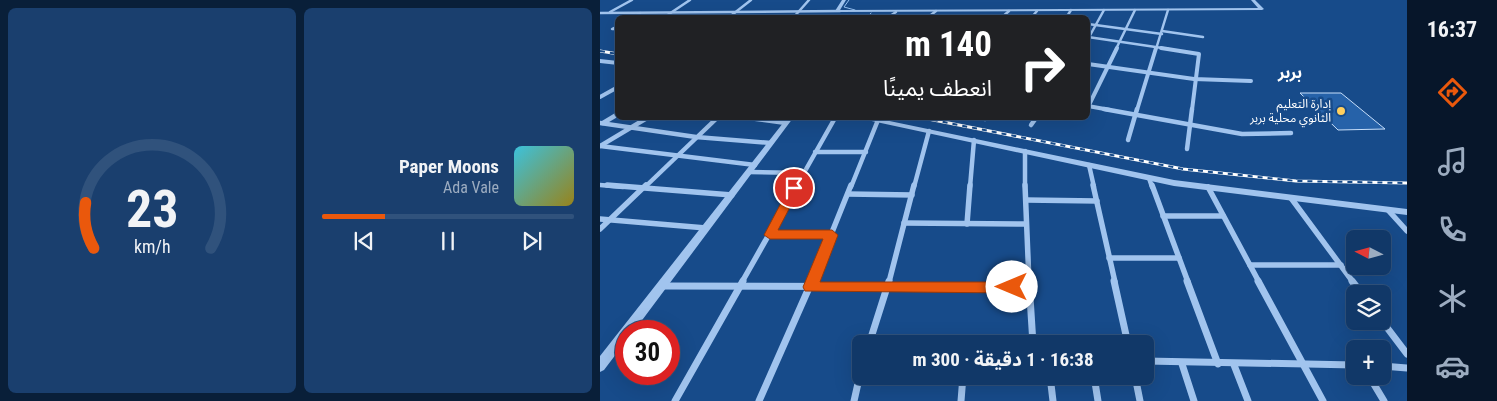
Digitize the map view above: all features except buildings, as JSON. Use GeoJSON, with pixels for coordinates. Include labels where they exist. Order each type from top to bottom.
{"type":"FeatureCollection","features":[{"type":"Feature","properties":{"kind":"street"},"geometry":{"type":"LineString","coordinates":[[609,13],[632,0]]}},
{"type":"Feature","properties":{"kind":"street"},"geometry":{"type":"LineString","coordinates":[[667,15],[690,0]]}},
{"type":"Feature","properties":{"kind":"street"},"geometry":{"type":"LineString","coordinates":[[732,15],[751,0]]}},
{"type":"Feature","properties":{"kind":"street"},"geometry":{"type":"LineString","coordinates":[[796,15],[809,0]]}},
{"type":"Feature","properties":{"kind":"street"},"geometry":{"type":"LineString","coordinates":[[840,11],[837,10],[844,0]]}},
{"type":"Feature","properties":{"kind":"street"},"geometry":{"type":"LineString","coordinates":[[600,13],[1262,9],[1253,0]]}},
{"type":"Feature","properties":{"kind":"street"},"geometry":{"type":"LineString","coordinates":[[1068,15],[1071,10]]}},
{"type":"Feature","properties":{"kind":"street"},"geometry":{"type":"LineString","coordinates":[[1090,35],[1104,10]]}},
{"type":"Feature","properties":{"kind":"street"},"geometry":{"type":"LineString","coordinates":[[1090,102],[1135,10]]}},
{"type":"Feature","properties":{"kind":"street"},"geometry":{"type":"LineString","coordinates":[[1128,140],[1137,116],[1168,10]]}},
{"type":"Feature","properties":{"kind":"street"},"geometry":{"type":"LineString","coordinates":[[931,15],[936,11]]}},
{"type":"Feature","properties":{"kind":"street"},"geometry":{"type":"LineString","coordinates":[[1004,15],[1009,11]]}},
{"type":"Feature","properties":{"kind":"street"},"geometry":{"type":"LineString","coordinates":[[1034,15],[1037,11]]}},
{"type":"Feature","properties":{"kind":"street"},"geometry":{"type":"LineString","coordinates":[[636,15],[640,12]]}},
{"type":"Feature","properties":{"kind":"street"},"geometry":{"type":"LineString","coordinates":[[699,15],[703,12]]}},
{"type":"Feature","properties":{"kind":"street"},"geometry":{"type":"LineString","coordinates":[[763,15],[766,12]]}},
{"type":"Feature","properties":{"kind":"street"},"geometry":{"type":"LineString","coordinates":[[892,15],[896,12]]}},
{"type":"Feature","properties":{"kind":"street"},"geometry":{"type":"LineString","coordinates":[[1090,24],[1203,38]]}},
{"type":"Feature","properties":{"kind":"street"},"geometry":{"type":"LineString","coordinates":[[1090,38],[1199,54],[1194,79],[1186,148]]}},
{"type":"Feature","properties":{"kind":"street"},"geometry":{"type":"LineString","coordinates":[[601,62],[615,63]]}},
{"type":"Feature","properties":{"kind":"street"},"geometry":{"type":"LineString","coordinates":[[1090,64],[1194,79],[1251,81]]}},
{"type":"Feature","properties":{"kind":"street"},"geometry":{"type":"LineString","coordinates":[[600,97],[615,89]]}},
{"type":"Feature","properties":{"kind":"street"},"geometry":{"type":"LineString","coordinates":[[1090,106],[1189,126],[1242,134],[1291,133]]}},
{"type":"Feature","properties":{"kind":"street"},"geometry":{"type":"LineString","coordinates":[[601,124],[615,116]]}},
{"type":"Feature","properties":{"kind":"street"},"geometry":{"type":"LineString","coordinates":[[600,146],[643,120]]}},
{"type":"Feature","properties":{"kind":"street"},"geometry":{"type":"LineString","coordinates":[[600,229],[715,120]]}},
{"type":"Feature","properties":{"kind":"street"},"geometry":{"type":"LineString","coordinates":[[636,320],[788,120]]}},
{"type":"Feature","properties":{"kind":"street"},"geometry":{"type":"LineString","coordinates":[[675,401],[770,235],[802,173],[834,120]]}},
{"type":"Feature","properties":{"kind":"street"},"geometry":{"type":"LineString","coordinates":[[759,401],[810,287],[878,120],[1149,178],[1208,188],[1407,212]]}},
{"type":"Feature","properties":{"kind":"street"},"geometry":{"type":"LineString","coordinates":[[1031,125],[1035,120]]}},
{"type":"Feature","properties":{"kind":"street"},"geometry":{"type":"LineString","coordinates":[[601,124],[696,137],[771,143]]}},
{"type":"Feature","properties":{"kind":"street"},"geometry":{"type":"LineString","coordinates":[[872,335],[887,288],[929,131]]}},
{"type":"Feature","properties":{"kind":"street"},"geometry":{"type":"LineString","coordinates":[[966,224],[974,140]]}},
{"type":"Feature","properties":{"kind":"street"},"geometry":{"type":"LineString","coordinates":[[600,146],[677,156],[752,169],[802,173]]}},
{"type":"Feature","properties":{"kind":"street"},"geometry":{"type":"LineString","coordinates":[[1025,151],[1026,224],[1032,335]]}},
{"type":"Feature","properties":{"kind":"street"},"geometry":{"type":"LineString","coordinates":[[815,152],[866,152]]}},
{"type":"Feature","properties":{"kind":"street"},"geometry":{"type":"LineString","coordinates":[[1089,165],[1126,335]]}},
{"type":"Feature","properties":{"kind":"street"},"geometry":{"type":"LineString","coordinates":[[1149,178],[1218,364]]}},
{"type":"Feature","properties":{"kind":"street"},"geometry":{"type":"LineString","coordinates":[[600,185],[732,195]]}},
{"type":"Feature","properties":{"kind":"street"},"geometry":{"type":"LineString","coordinates":[[1208,188],[1323,401]]}},
{"type":"Feature","properties":{"kind":"street"},"geometry":{"type":"LineString","coordinates":[[848,194],[912,195]]}},
{"type":"Feature","properties":{"kind":"street"},"geometry":{"type":"LineString","coordinates":[[1291,198],[1355,285]]}},
{"type":"Feature","properties":{"kind":"street"},"geometry":{"type":"LineString","coordinates":[[1026,200],[1097,201]]}},
{"type":"Feature","properties":{"kind":"street"},"geometry":{"type":"LineString","coordinates":[[1388,210],[1407,231]]}},
{"type":"Feature","properties":{"kind":"street"},"geometry":{"type":"LineString","coordinates":[[1163,216],[1223,216]]}},
{"type":"Feature","properties":{"kind":"street"},"geometry":{"type":"LineString","coordinates":[[600,219],[707,228]]}},
{"type":"Feature","properties":{"kind":"street"},"geometry":{"type":"LineString","coordinates":[[904,224],[1026,224]]}},
{"type":"Feature","properties":{"kind":"street"},"geometry":{"type":"LineString","coordinates":[[770,235],[832,235]]}},
{"type":"Feature","properties":{"kind":"street"},"geometry":{"type":"LineString","coordinates":[[1109,258],[1179,258]]}},
{"type":"Feature","properties":{"kind":"street"},"geometry":{"type":"LineString","coordinates":[[1250,265],[1341,265]]}},
{"type":"Feature","properties":{"kind":"street"},"geometry":{"type":"LineString","coordinates":[[662,286],[1029,287]]}},
{"type":"Feature","properties":{"kind":"street"},"geometry":{"type":"LineString","coordinates":[[1389,330],[1407,354]]}},
{"type":"Feature","properties":{"kind":"street"},"geometry":{"type":"LineString","coordinates":[[600,366],[615,347]]}},
{"type":"Feature","properties":{"kind":"street"},"geometry":{"type":"LineString","coordinates":[[1154,362],[1234,366],[1303,363],[1346,365]]}},
{"type":"Feature","properties":{"kind":"street"},"geometry":{"type":"LineString","coordinates":[[1182,364],[1194,401]]}},
{"type":"Feature","properties":{"kind":"street"},"geometry":{"type":"LineString","coordinates":[[1234,366],[1248,401]]}},
{"type":"Feature","properties":{"kind":"street"},"geometry":{"type":"LineString","coordinates":[[1391,367],[1407,368]]}},
{"type":"Feature","properties":{"kind":"street"},"geometry":{"type":"LineString","coordinates":[[854,401],[858,385]]}},
{"type":"Feature","properties":{"kind":"street"},"geometry":{"type":"LineString","coordinates":[[961,401],[962,385]]}},
{"type":"Feature","properties":{"kind":"street"},"geometry":{"type":"LineString","coordinates":[[1051,385],[1053,401]]}},
{"type":"Feature","properties":{"kind":"street"},"geometry":{"type":"LineString","coordinates":[[1095,385],[1098,401]]}},
{"type":"Feature","properties":{"kind":"street"},"geometry":{"type":"LineString","coordinates":[[1137,385],[1140,401]]}},
{"type":"Feature","properties":{"kind":"street"},"geometry":{"type":"LineString","coordinates":[[1374,385],[1384,401]]}},
{"type":"Feature","properties":{"kind":"waterway"},"geometry":{"type":"LineString","coordinates":[[849,0],[844,7],[855,10]]}},
{"type":"Feature","properties":{"kind":"railway"},"geometry":{"type":"LineString","coordinates":[[600,51],[615,54]]}},
{"type":"Feature","properties":{"kind":"railway"},"geometry":{"type":"LineString","coordinates":[[933,120],[1183,169],[1296,181],[1407,183]]}},
{"type":"Feature","properties":{"kind":"place","name":"إدارة التعليم الثانوي محلية بربر"},"geometry":{"type":"Point","coordinates":[1341,111]}},
{"type":"Feature","properties":{"kind":"district","name":"بربر"},"geometry":{"type":"Point","coordinates":[1290,72]}},
{"type":"Feature","properties":{"kind":"route"},"geometry":{"type":"LineString","coordinates":[[794,188],[770,235],[832,235],[810,287],[1012,287]]}}]}
